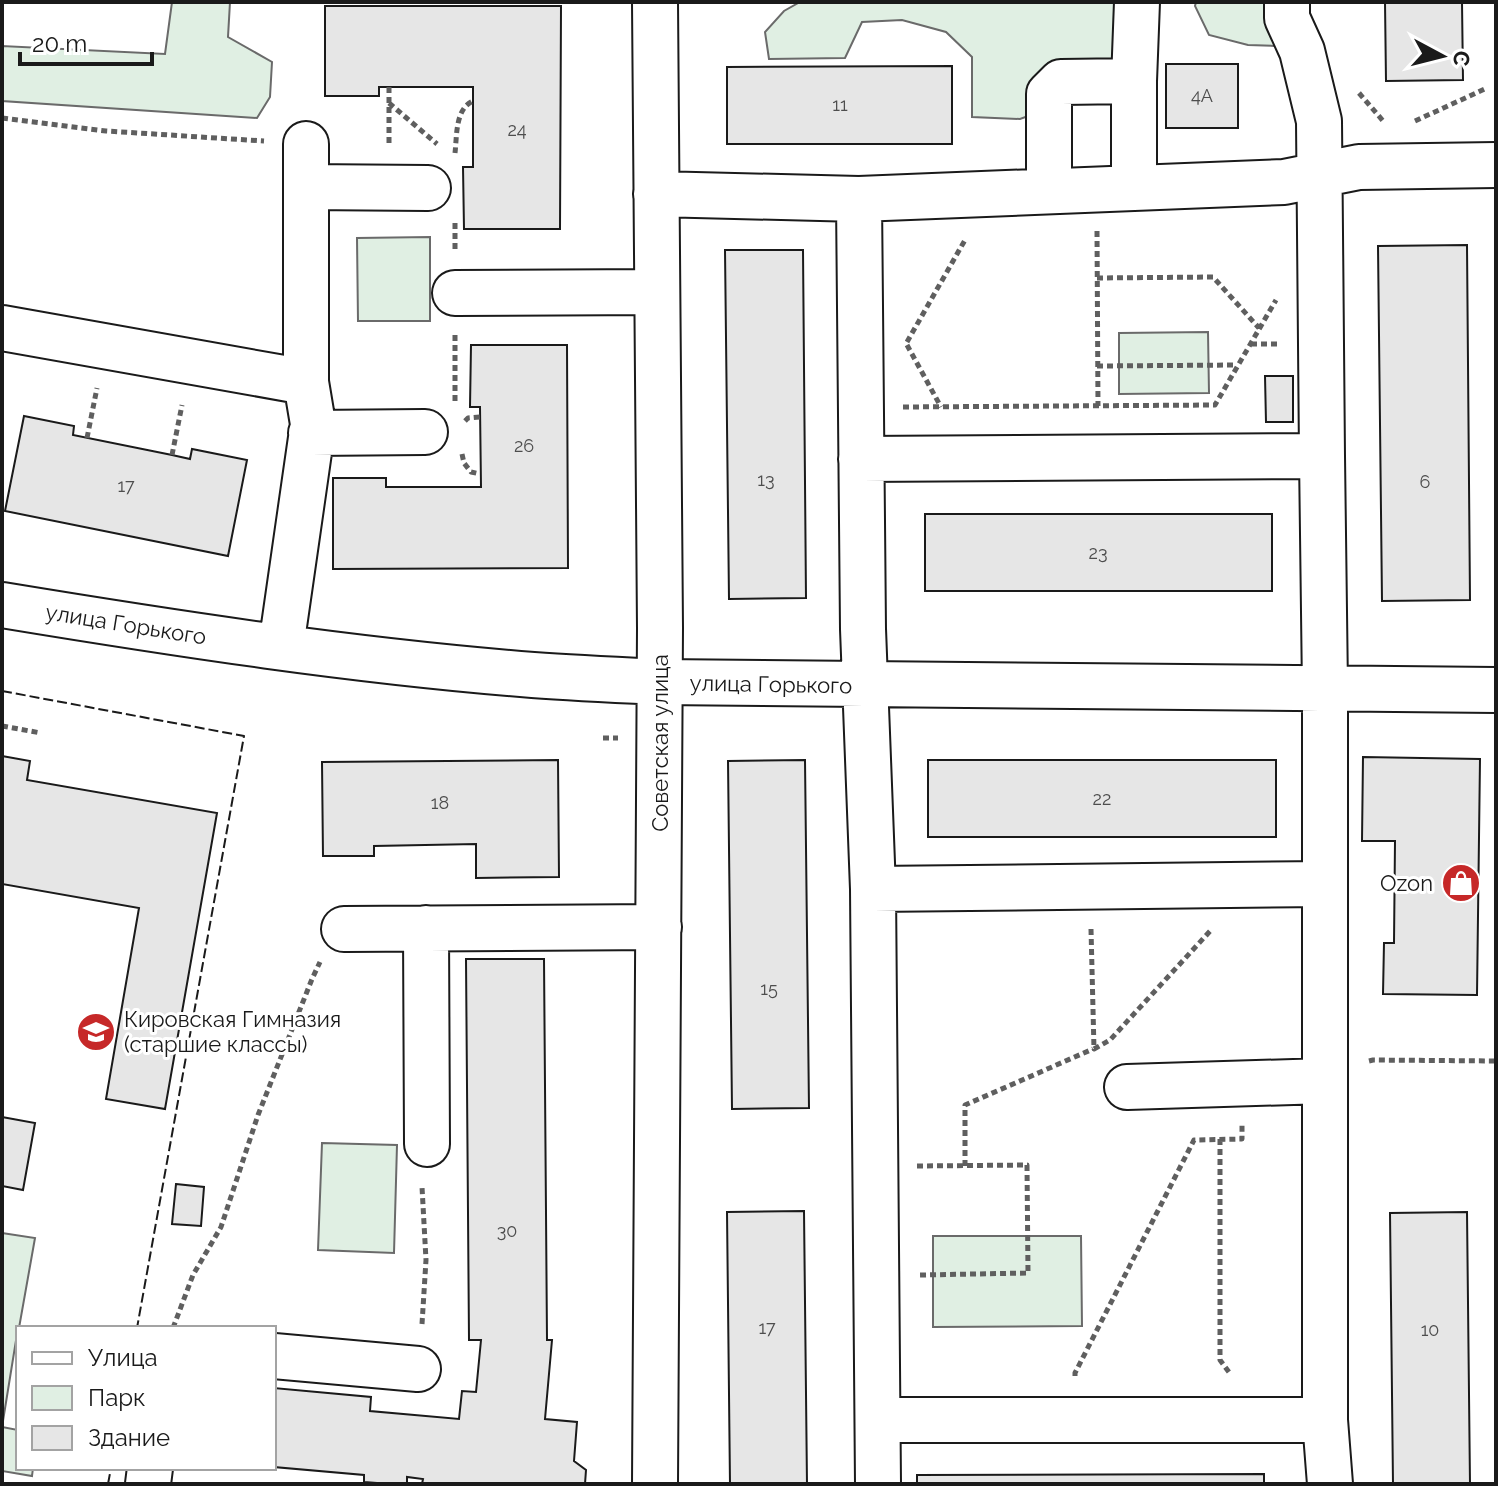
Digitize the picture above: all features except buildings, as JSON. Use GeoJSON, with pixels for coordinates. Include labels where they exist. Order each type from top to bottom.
{"type":"FeatureCollection","features":[{"type":"Feature","properties":{"kind":"street","name":"Советская улица"},"geometry":{"type":"LineString","coordinates":[[655,2],[660,682],[655,1484]]}},
{"type":"Feature","properties":{"kind":"street"},"geometry":{"type":"LineString","coordinates":[[1115,189],[1134,81],[1137,2]]}},
{"type":"Feature","properties":{"kind":"street"},"geometry":{"type":"LineString","coordinates":[[1287,2],[1287,18],[1302,51],[1319,121],[1325,689],[1325,1420],[1330,1484]]}},
{"type":"Feature","properties":{"kind":"street"},"geometry":{"type":"LineString","coordinates":[[1049,191],[1049,94],[1061,82],[1134,81]]}},
{"type":"Feature","properties":{"kind":"street"},"geometry":{"type":"LineString","coordinates":[[656,194],[859,199],[1284,182],[1359,167],[1496,165]]}},
{"type":"Feature","properties":{"kind":"street"},"geometry":{"type":"LineString","coordinates":[[281,647],[313,424],[306,382],[306,166],[409,188]]}},
{"type":"Feature","properties":{"kind":"street"},"geometry":{"type":"LineString","coordinates":[[859,199],[864,684],[873,889],[878,1484]]}},
{"type":"Feature","properties":{"kind":"street"},"geometry":{"type":"LineString","coordinates":[[455,293],[657,292]]}},
{"type":"Feature","properties":{"kind":"street"},"geometry":{"type":"LineString","coordinates":[[2,328],[306,382]]}},
{"type":"Feature","properties":{"kind":"street"},"geometry":{"type":"LineString","coordinates":[[311,433],[425,432]]}},
{"type":"Feature","properties":{"kind":"street"},"geometry":{"type":"LineString","coordinates":[[861,459],[1322,456]]}},
{"type":"Feature","properties":{"kind":"street","name":"улица Горького"},"geometry":{"type":"LineString","coordinates":[[2,605],[281,647],[532,675],[660,682],[1496,690]]}},
{"type":"Feature","properties":{"kind":"street"},"geometry":{"type":"LineString","coordinates":[[873,889],[1325,884]]}},
{"type":"Feature","properties":{"kind":"street"},"geometry":{"type":"LineString","coordinates":[[344,929],[659,927]]}},
{"type":"Feature","properties":{"kind":"street"},"geometry":{"type":"LineString","coordinates":[[426,928],[409,1080],[427,1144]]}},
{"type":"Feature","properties":{"kind":"street"},"geometry":{"type":"LineString","coordinates":[[1118,1068],[1242,1084],[1325,1081]]}},
{"type":"Feature","properties":{"kind":"street"},"geometry":{"type":"LineString","coordinates":[[276,1356],[418,1369]]}},
{"type":"Feature","properties":{"kind":"street"},"geometry":{"type":"LineString","coordinates":[[878,1420],[1325,1420]]}},
{"type":"Feature","properties":{"kind":"path"},"geometry":{"type":"LineString","coordinates":[[1352,85],[1423,166]]}},
{"type":"Feature","properties":{"kind":"path"},"geometry":{"type":"LineString","coordinates":[[389,87],[389,103],[409,188]]}},
{"type":"Feature","properties":{"kind":"path"},"geometry":{"type":"LineString","coordinates":[[389,103],[454,158],[460,114],[465,104],[473,101]]}},
{"type":"Feature","properties":{"kind":"path"},"geometry":{"type":"LineString","coordinates":[[2,118],[106,131],[306,166]]}},
{"type":"Feature","properties":{"kind":"path"},"geometry":{"type":"LineString","coordinates":[[1098,406],[1097,278],[1115,189]]}},
{"type":"Feature","properties":{"kind":"path"},"geometry":{"type":"LineString","coordinates":[[899,356],[992,194]]}},
{"type":"Feature","properties":{"kind":"path"},"geometry":{"type":"LineString","coordinates":[[1097,278],[1213,277],[1259,328]]}},
{"type":"Feature","properties":{"kind":"path"},"geometry":{"type":"LineString","coordinates":[[860,408],[1215,405],[1282,289]]}},
{"type":"Feature","properties":{"kind":"path"},"geometry":{"type":"LineString","coordinates":[[1097,366],[1238,365]]}},
{"type":"Feature","properties":{"kind":"path"},"geometry":{"type":"LineString","coordinates":[[2,726],[41,733]]}},
{"type":"Feature","properties":{"kind":"path"},"geometry":{"type":"LineString","coordinates":[[965,1166],[965,1105],[1110,1040],[1254,884]]}},
{"type":"Feature","properties":{"kind":"path"},"geometry":{"type":"LineString","coordinates":[[1090,886],[1094,1049]]}},
{"type":"Feature","properties":{"kind":"path"},"geometry":{"type":"LineString","coordinates":[[174,1326],[193,1275],[221,1227],[258,1115],[312,979],[344,929]]}},
{"type":"Feature","properties":{"kind":"path"},"geometry":{"type":"LineString","coordinates":[[1094,1049],[1118,1068]]}},
{"type":"Feature","properties":{"kind":"path"},"geometry":{"type":"LineString","coordinates":[[1325,1081],[1373,1060],[1496,1061]]}},
{"type":"Feature","properties":{"kind":"path"},"geometry":{"type":"LineString","coordinates":[[1075,1420],[1075,1373],[1194,1140],[1242,1139],[1242,1084]]}},
{"type":"Feature","properties":{"kind":"path"},"geometry":{"type":"LineString","coordinates":[[1220,1139],[1220,1360],[1231,1375],[1231,1420]]}},
{"type":"Feature","properties":{"kind":"path"},"geometry":{"type":"LineString","coordinates":[[418,1369],[426,1260],[422,1181],[427,1144]]}},
{"type":"Feature","properties":{"kind":"path"},"geometry":{"type":"LineString","coordinates":[[876,1167],[1027,1165],[1028,1273],[929,1274]]}},
{"type":"Feature","properties":{"kind":"green space"},"geometry":{"type":"Polygon","coordinates":[[[172,2],[230,2],[228,37],[272,62],[270,97],[257,118],[2,101],[2,46],[165,54],[172,2]]]}},
{"type":"Feature","properties":{"kind":"green space"},"geometry":{"type":"Polygon","coordinates":[[[800,2],[1134,2],[1149,42],[1056,106],[1020,119],[972,117],[972,57],[946,32],[902,20],[862,22],[845,58],[769,59],[765,32],[784,11],[800,2]]]}},
{"type":"Feature","properties":{"kind":"green space"},"geometry":{"type":"Polygon","coordinates":[[[1196,2],[1302,2],[1276,46],[1248,45],[1209,35],[1196,2]]]}},
{"type":"Feature","properties":{"kind":"green space"},"geometry":{"type":"Polygon","coordinates":[[[430,237],[430,321],[358,321],[357,238],[430,237]]]}},
{"type":"Feature","properties":{"kind":"green space"},"geometry":{"type":"Polygon","coordinates":[[[1208,332],[1209,393],[1119,394],[1119,333],[1208,332]]]}},
{"type":"Feature","properties":{"kind":"green space"},"geometry":{"type":"Polygon","coordinates":[[[322,1143],[397,1145],[394,1253],[318,1250],[322,1143]]]}},
{"type":"Feature","properties":{"kind":"green space"},"geometry":{"type":"Polygon","coordinates":[[[2,1233],[35,1238],[19,1326],[16,1326],[2,1427],[2,1233]]]}},
{"type":"Feature","properties":{"kind":"green space"},"geometry":{"type":"Polygon","coordinates":[[[933,1236],[1081,1236],[1082,1326],[933,1327],[933,1236]]]}},
{"type":"Feature","properties":{"kind":"green space"},"geometry":{"type":"Polygon","coordinates":[[[2,1427],[16,1430],[16,1470],[33,1470],[32,1476],[2,1471],[2,1427]]]}},
{"type":"Feature","properties":{"kind":"fence"},"geometry":{"type":"LineString","coordinates":[[2,691],[244,736],[137,1326]]}},
{"type":"Feature","properties":{"kind":"fence"},"geometry":{"type":"LineString","coordinates":[[108,1484],[111,1470]]}},
{"type":"Feature","properties":{"kind":"place","name":"Ozon"},"geometry":{"type":"Point","coordinates":[1461,883]}},
{"type":"Feature","properties":{"kind":"place","name":"Кировская Гимназия (старшие классы)"},"geometry":{"type":"Point","coordinates":[96,1032]}}]}
